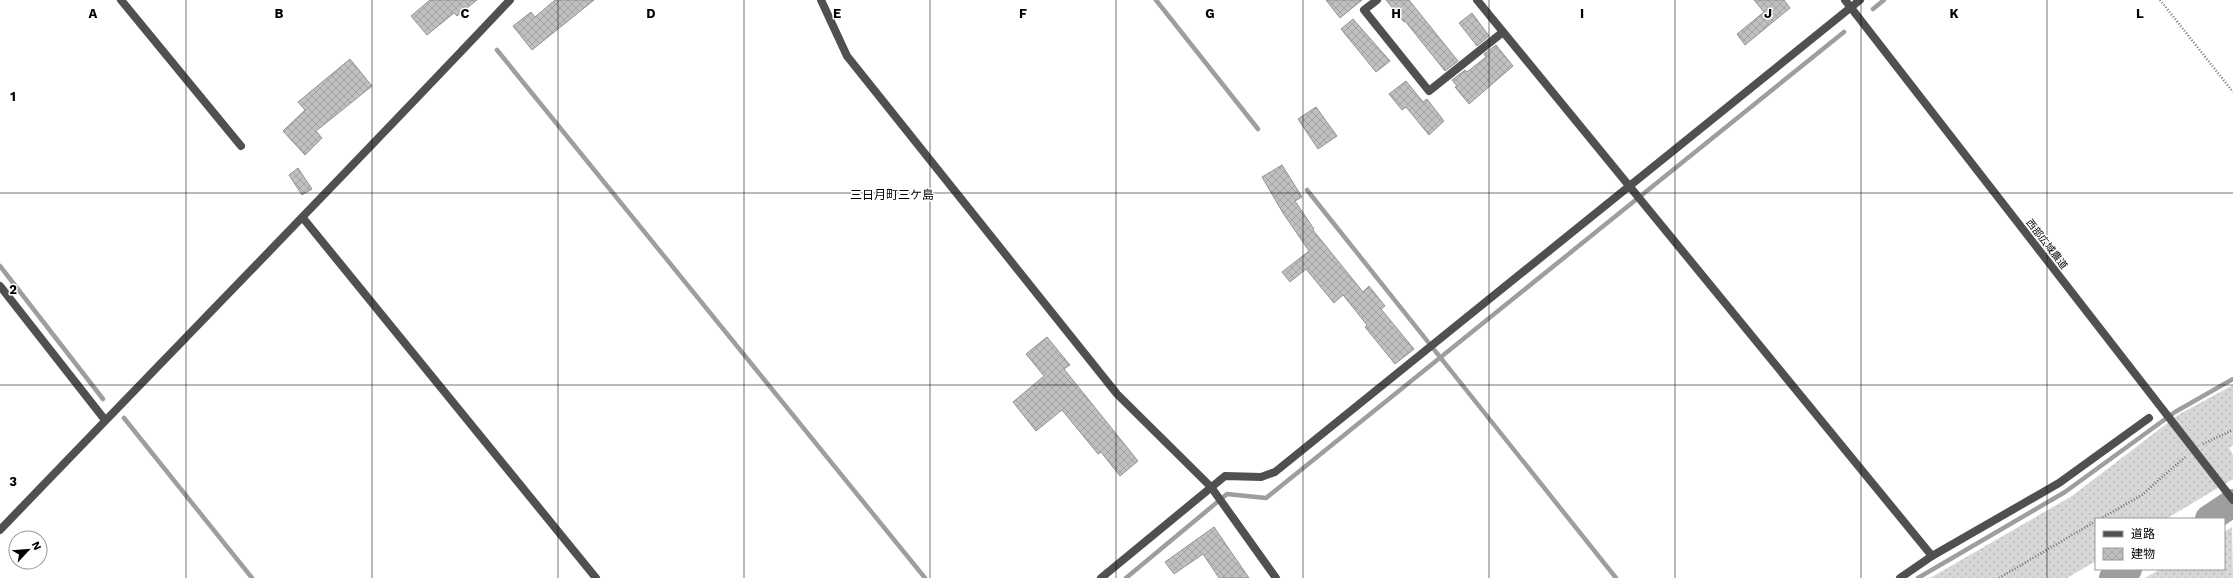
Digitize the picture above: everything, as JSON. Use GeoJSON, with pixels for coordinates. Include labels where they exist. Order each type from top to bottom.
{"type":"FeatureCollection","features":[{"type":"Feature","properties":{"kind":"street"},"geometry":{"type":"LineString","coordinates":[[122,0],[240,146]]}},
{"type":"Feature","properties":{"kind":"street"},"geometry":{"type":"LineString","coordinates":[[0,530],[105,420],[304,218],[510,0]]}},
{"type":"Feature","properties":{"kind":"street"},"geometry":{"type":"LineString","coordinates":[[821,0],[844,50],[857,68],[1117,394],[1210,487],[1276,578]]}},
{"type":"Feature","properties":{"kind":"street"},"geometry":{"type":"LineString","coordinates":[[1377,0],[1364,10],[1429,91],[1503,32]]}},
{"type":"Feature","properties":{"kind":"street"},"geometry":{"type":"LineString","coordinates":[[1477,0],[1932,556]]}},
{"type":"Feature","properties":{"kind":"street","name":"西部広域農道"},"geometry":{"type":"LineString","coordinates":[[1845,0],[2233,500]]}},
{"type":"Feature","properties":{"kind":"street"},"geometry":{"type":"LineString","coordinates":[[1101,578],[1210,487],[1226,476],[1261,477],[1275,472],[1860,0]]}},
{"type":"Feature","properties":{"kind":"street"},"geometry":{"type":"LineString","coordinates":[[304,218],[596,578]]}},
{"type":"Feature","properties":{"kind":"street"},"geometry":{"type":"LineString","coordinates":[[0,286],[105,420]]}},
{"type":"Feature","properties":{"kind":"street"},"geometry":{"type":"LineString","coordinates":[[1900,578],[1932,556],[2059,483],[2150,418]]}},
{"type":"Feature","properties":{"kind":"path"},"geometry":{"type":"LineString","coordinates":[[2160,0],[2233,92]]}},
{"type":"Feature","properties":{"kind":"path"},"geometry":{"type":"LineString","coordinates":[[2102,518],[2142,495],[2193,449],[2233,430]]}},
{"type":"Feature","properties":{"kind":"path"},"geometry":{"type":"LineString","coordinates":[[1999,578],[2095,522]]}},
{"type":"Feature","properties":{"kind":"shaded area"},"geometry":{"type":"Polygon","coordinates":[[[2233,385],[2233,445],[2229,448],[2233,455],[2233,479],[2168,518],[2095,518],[2095,562],[2067,578],[1930,578],[2072,496],[2178,415],[2233,385]]]}},
{"type":"Feature","properties":{"kind":"shaded area"},"geometry":{"type":"Polygon","coordinates":[[[2232,527],[2233,578],[2145,578],[2158,570],[2225,570],[2225,531],[2232,527]]]}},
{"type":"Feature","properties":{"kind":"building"},"geometry":{"type":"Polygon","coordinates":[[[430,0],[477,0],[457,16],[454,13],[427,35],[411,16],[430,0]]]}},
{"type":"Feature","properties":{"kind":"building"},"geometry":{"type":"Polygon","coordinates":[[[555,0],[594,0],[532,50],[513,26],[531,12],[535,17],[555,0]]]}},
{"type":"Feature","properties":{"kind":"building"},"geometry":{"type":"Polygon","coordinates":[[[1326,0],[1362,0],[1340,18],[1326,0]]]}},
{"type":"Feature","properties":{"kind":"building"},"geometry":{"type":"Polygon","coordinates":[[[1386,0],[1409,0],[1458,61],[1445,71],[1386,0]]]}},
{"type":"Feature","properties":{"kind":"building"},"geometry":{"type":"Polygon","coordinates":[[[1754,0],[1784,0],[1790,8],[1745,45],[1737,34],[1764,12],[1754,0]]]}},
{"type":"Feature","properties":{"kind":"building"},"geometry":{"type":"Polygon","coordinates":[[[1472,13],[1489,36],[1477,46],[1459,23],[1472,13]]]}},
{"type":"Feature","properties":{"kind":"building"},"geometry":{"type":"Polygon","coordinates":[[[1353,19],[1390,61],[1376,72],[1341,29],[1353,19]]]}},
{"type":"Feature","properties":{"kind":"building"},"geometry":{"type":"Polygon","coordinates":[[[1496,45],[1513,66],[1469,104],[1455,87],[1457,86],[1452,80],[1465,70],[1467,72],[1486,57],[1484,54],[1496,45]]]}},
{"type":"Feature","properties":{"kind":"building"},"geometry":{"type":"Polygon","coordinates":[[[350,59],[372,86],[316,131],[322,138],[305,155],[283,131],[305,110],[298,102],[350,59]]]}},
{"type":"Feature","properties":{"kind":"building"},"geometry":{"type":"Polygon","coordinates":[[[1406,81],[1423,102],[1427,99],[1444,121],[1429,135],[1406,107],[1402,110],[1389,94],[1406,81]]]}},
{"type":"Feature","properties":{"kind":"building"},"geometry":{"type":"Polygon","coordinates":[[[1316,107],[1337,136],[1318,149],[1298,119],[1316,107]]]}},
{"type":"Feature","properties":{"kind":"building"},"geometry":{"type":"Polygon","coordinates":[[[1282,165],[1302,197],[1295,201],[1314,229],[1313,230],[1363,292],[1369,286],[1385,306],[1381,309],[1414,349],[1395,364],[1365,327],[1367,325],[1343,295],[1334,303],[1306,269],[1290,282],[1282,272],[1309,251],[1283,213],[1262,177],[1282,165]]]}},
{"type":"Feature","properties":{"kind":"building"},"geometry":{"type":"Polygon","coordinates":[[[298,168],[312,189],[302,195],[289,175],[298,168]]]}},
{"type":"Feature","properties":{"kind":"building"},"geometry":{"type":"Polygon","coordinates":[[[1047,337],[1070,365],[1064,369],[1138,461],[1120,476],[1101,452],[1098,454],[1062,410],[1036,431],[1013,402],[1044,376],[1026,354],[1047,337]]]}},
{"type":"Feature","properties":{"kind":"building"},"geometry":{"type":"Polygon","coordinates":[[[1214,527],[1249,578],[1219,578],[1203,554],[1174,574],[1165,562],[1214,527]]]}},
{"type":"Feature","properties":{"kind":"waterway"},"geometry":{"type":"LineString","coordinates":[[1156,0],[1258,129]]}},
{"type":"Feature","properties":{"kind":"waterway"},"geometry":{"type":"LineString","coordinates":[[1873,9],[1884,0]]}},
{"type":"Feature","properties":{"kind":"waterway"},"geometry":{"type":"LineString","coordinates":[[1126,578],[1227,494],[1266,498],[1844,32]]}},
{"type":"Feature","properties":{"kind":"waterway"},"geometry":{"type":"LineString","coordinates":[[497,50],[925,578]]}},
{"type":"Feature","properties":{"kind":"waterway"},"geometry":{"type":"LineString","coordinates":[[1307,190],[1616,578]]}},
{"type":"Feature","properties":{"kind":"waterway"},"geometry":{"type":"LineString","coordinates":[[0,266],[103,399]]}},
{"type":"Feature","properties":{"kind":"waterway"},"geometry":{"type":"LineString","coordinates":[[1918,578],[2065,492],[2175,412],[2233,379]]}},
{"type":"Feature","properties":{"kind":"waterway"},"geometry":{"type":"LineString","coordinates":[[124,418],[252,578]]}},
{"type":"Feature","properties":{"kind":"waterway"},"geometry":{"type":"LineString","coordinates":[[2210,518],[2233,503]]}},
{"type":"Feature","properties":{"kind":"waterway"},"geometry":{"type":"LineString","coordinates":[[2113,578],[2126,570]]}},
{"type":"Feature","properties":{"kind":"district","name":"三日月町三ケ島"},"geometry":{"type":"Point","coordinates":[892,195]}}]}
